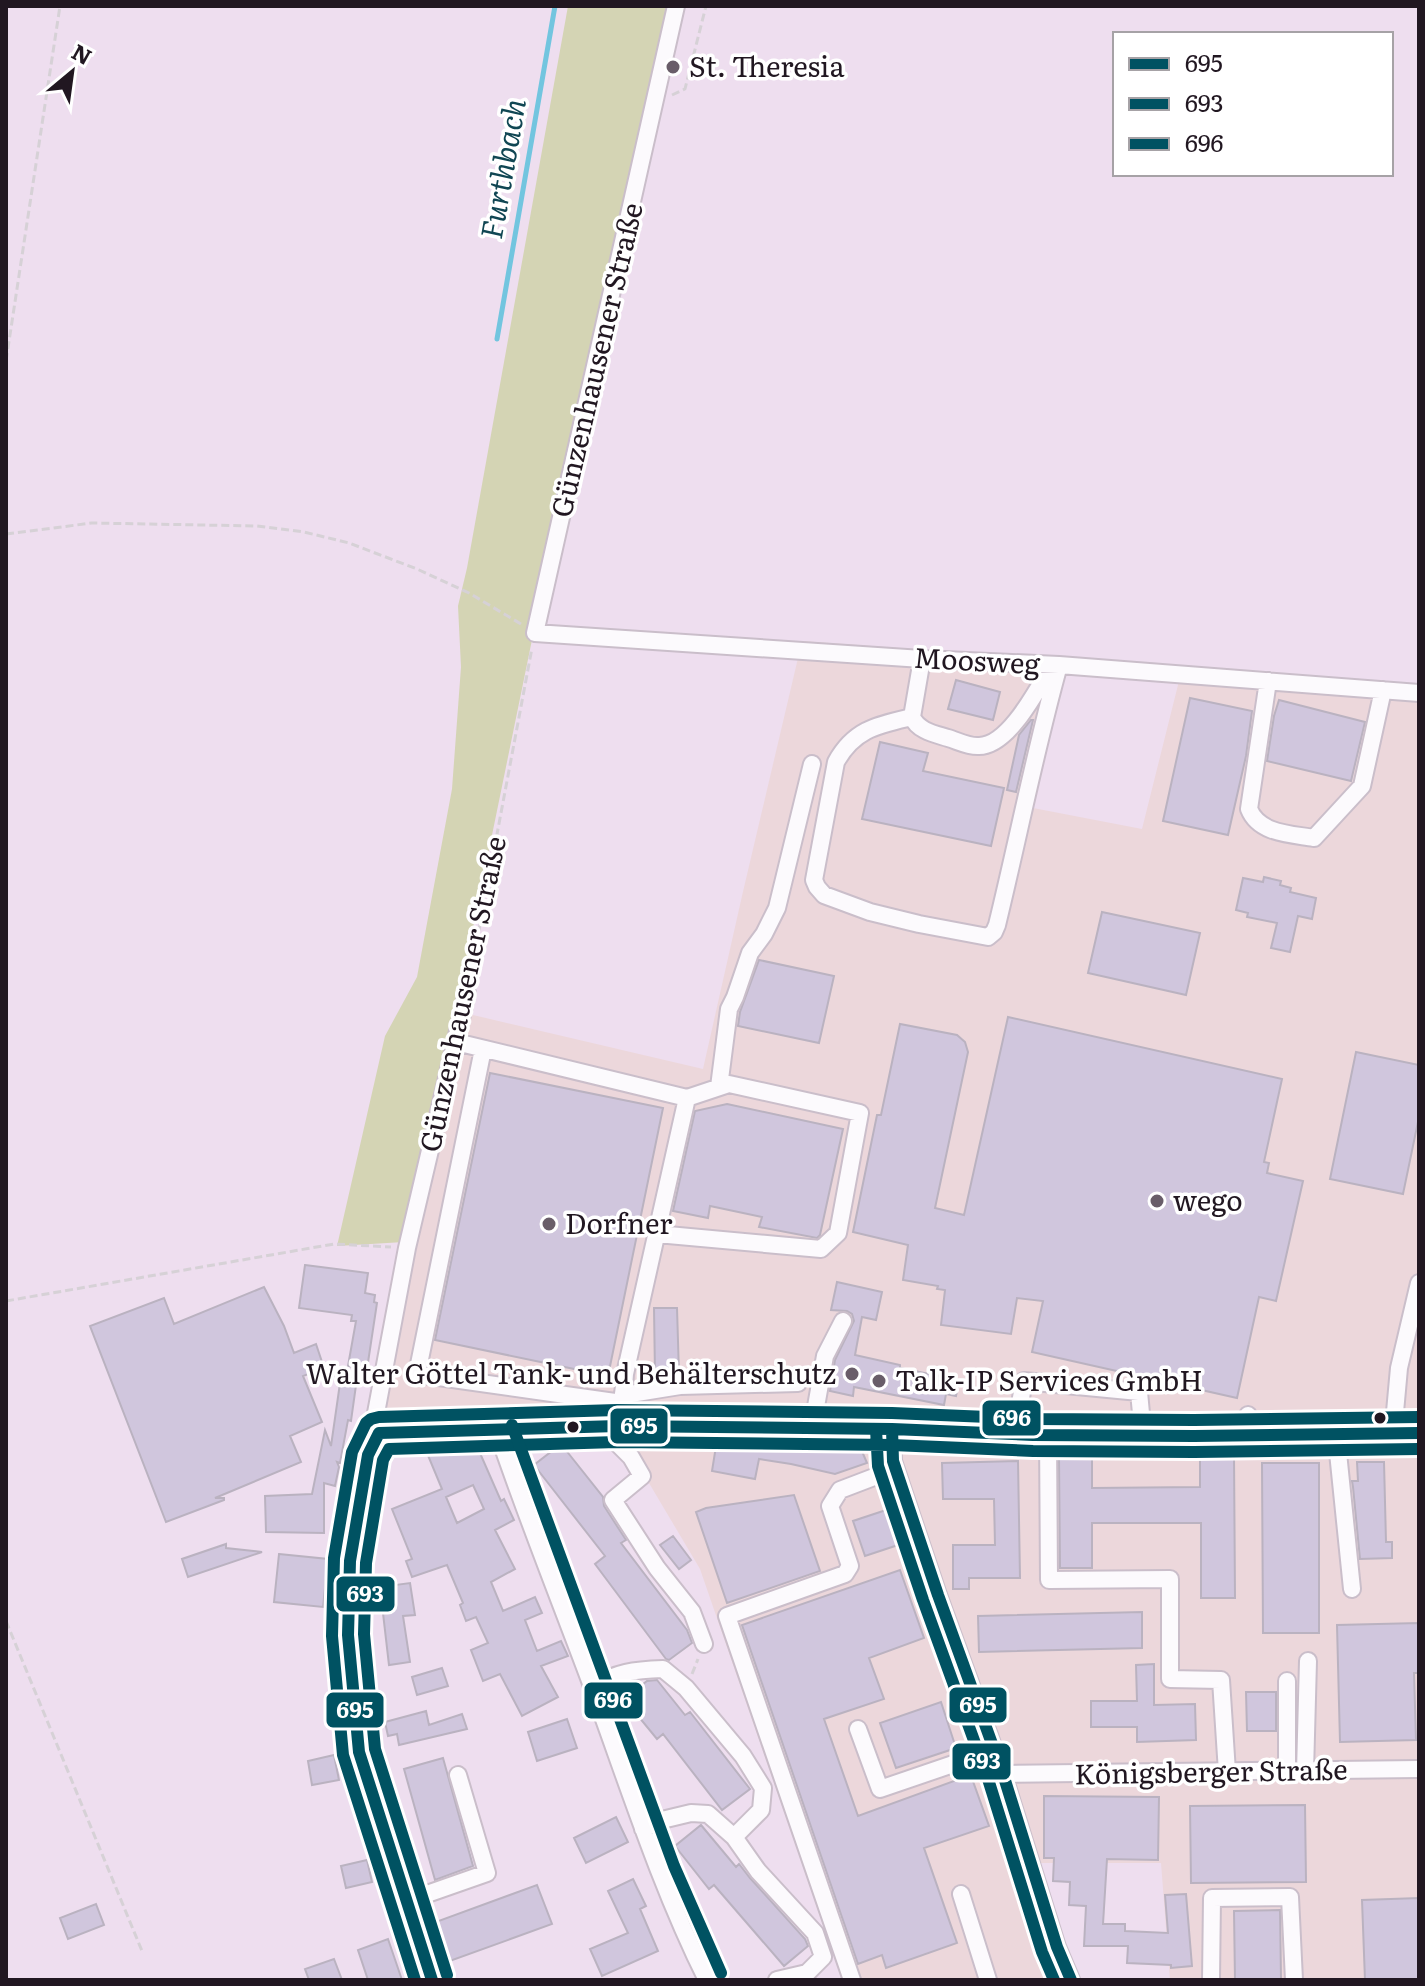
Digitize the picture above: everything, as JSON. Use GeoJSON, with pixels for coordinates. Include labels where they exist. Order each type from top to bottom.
{"type":"FeatureCollection","features":[{"type":"Feature","properties":{"kind":"street","name":"Günzenhausener Straße"},"geometry":{"type":"LineString","coordinates":[[535,633],[676,6]]}},
{"type":"Feature","properties":{"kind":"street","name":"Moosweg"},"geometry":{"type":"LineString","coordinates":[[535,633],[1055,665],[1419,693]]}},
{"type":"Feature","properties":{"kind":"street"},"geometry":{"type":"LineString","coordinates":[[922,659],[912,717],[915,724],[929,732],[982,747],[1002,736],[1011,726],[1055,665]]}},
{"type":"Feature","properties":{"kind":"street"},"geometry":{"type":"LineString","coordinates":[[912,717],[872,727],[844,748],[836,762],[814,880],[824,895],[870,912],[988,937],[997,925],[1055,665]]}},
{"type":"Feature","properties":{"kind":"street"},"geometry":{"type":"LineString","coordinates":[[1268,681],[1249,809],[1252,818],[1271,830],[1314,838],[1362,786],[1383,690]]}},
{"type":"Feature","properties":{"kind":"street"},"geometry":{"type":"LineString","coordinates":[[719,1087],[729,1009],[750,953],[777,908],[812,764]]}},
{"type":"Feature","properties":{"kind":"street","name":"Günzenhausener Straße"},"geometry":{"type":"LineString","coordinates":[[432,1980],[359,1752],[348,1635],[350,1561],[362,1481],[368,1455],[379,1433],[376,1413],[407,1248],[467,993]]}},
{"type":"Feature","properties":{"kind":"street"},"geometry":{"type":"LineString","coordinates":[[456,1042],[682,1097],[729,1084],[860,1113],[838,1233],[821,1249],[657,1234]]}},
{"type":"Feature","properties":{"kind":"street"},"geometry":{"type":"LineString","coordinates":[[483,1049],[417,1374],[618,1400],[637,1392],[680,1386],[798,1383]]}},
{"type":"Feature","properties":{"kind":"street"},"geometry":{"type":"LineString","coordinates":[[618,1400],[657,1234],[682,1097]]}},
{"type":"Feature","properties":{"kind":"street"},"geometry":{"type":"LineString","coordinates":[[682,1097],[618,1400],[616,1442],[631,1457],[642,1476],[613,1500],[657,1568],[692,1612],[704,1644]]}},
{"type":"Feature","properties":{"kind":"street"},"geometry":{"type":"LineString","coordinates":[[1393,1434],[1399,1368],[1419,1283]]}},
{"type":"Feature","properties":{"kind":"street"},"geometry":{"type":"LineString","coordinates":[[812,1429],[825,1356],[843,1321]]}},
{"type":"Feature","properties":{"kind":"street"},"geometry":{"type":"LineString","coordinates":[[1017,1434],[1024,1381],[1139,1392],[1143,1435]]}},
{"type":"Feature","properties":{"kind":"street"},"geometry":{"type":"LineString","coordinates":[[1247,1434],[1248,1415]]}},
{"type":"Feature","properties":{"kind":"street"},"geometry":{"type":"LineString","coordinates":[[379,1433],[617,1426],[892,1429],[1048,1435],[1419,1433]]}},
{"type":"Feature","properties":{"kind":"street"},"geometry":{"type":"LineString","coordinates":[[892,1429],[895,1469],[1003,1774],[1057,1947],[1071,1980]]}},
{"type":"Feature","properties":{"kind":"street"},"geometry":{"type":"LineString","coordinates":[[497,1430],[520,1500],[643,1829],[707,1980]]}},
{"type":"Feature","properties":{"kind":"street"},"geometry":{"type":"LineString","coordinates":[[1336,1433],[1352,1589]]}},
{"type":"Feature","properties":{"kind":"street"},"geometry":{"type":"LineString","coordinates":[[1048,1435],[1049,1580],[1170,1579],[1170,1679],[1221,1680],[1227,1772]]}},
{"type":"Feature","properties":{"kind":"street"},"geometry":{"type":"LineString","coordinates":[[852,1980],[727,1616],[845,1574],[850,1566],[830,1506],[840,1490],[895,1469]]}},
{"type":"Feature","properties":{"kind":"street"},"geometry":{"type":"LineString","coordinates":[[1305,1772],[1308,1661]]}},
{"type":"Feature","properties":{"kind":"street"},"geometry":{"type":"LineString","coordinates":[[592,1687],[610,1676],[663,1669],[686,1688],[743,1756],[763,1788],[761,1810],[734,1837]]}},
{"type":"Feature","properties":{"kind":"street"},"geometry":{"type":"LineString","coordinates":[[1287,1681],[1287,1772]]}},
{"type":"Feature","properties":{"kind":"street"},"geometry":{"type":"LineString","coordinates":[[858,1729],[880,1789],[994,1750]]}},
{"type":"Feature","properties":{"kind":"street","name":"Königsberger Straße"},"geometry":{"type":"LineString","coordinates":[[1003,1774],[1419,1769]]}},
{"type":"Feature","properties":{"kind":"street"},"geometry":{"type":"LineString","coordinates":[[407,1901],[487,1873],[458,1775]]}},
{"type":"Feature","properties":{"kind":"street"},"geometry":{"type":"LineString","coordinates":[[643,1829],[691,1813],[708,1814],[734,1837],[758,1871],[815,1933],[823,1957],[807,1973],[777,1980]]}},
{"type":"Feature","properties":{"kind":"street"},"geometry":{"type":"LineString","coordinates":[[961,1894],[988,1980]]}},
{"type":"Feature","properties":{"kind":"street"},"geometry":{"type":"LineString","coordinates":[[1211,1980],[1212,1898],[1290,1897],[1294,1980]]}},
{"type":"Feature","properties":{"kind":"path"},"geometry":{"type":"LineString","coordinates":[[6,361],[60,6]]}},
{"type":"Feature","properties":{"kind":"path"},"geometry":{"type":"LineString","coordinates":[[655,102],[685,89],[706,6]]}},
{"type":"Feature","properties":{"kind":"path"},"geometry":{"type":"LineString","coordinates":[[6,534],[92,523],[257,526],[304,532],[349,543],[417,569],[469,593],[535,633]]}},
{"type":"Feature","properties":{"kind":"path","name":"Günzenhausener Straße"},"geometry":{"type":"LineString","coordinates":[[467,993],[535,633]]}},
{"type":"Feature","properties":{"kind":"path"},"geometry":{"type":"LineString","coordinates":[[6,1301],[334,1244],[407,1248]]}},
{"type":"Feature","properties":{"kind":"path"},"geometry":{"type":"LineString","coordinates":[[6,1621],[142,1951]]}},
{"type":"Feature","properties":{"kind":"path"},"geometry":{"type":"LineString","coordinates":[[686,1688],[704,1644]]}},
{"type":"Feature","properties":{"kind":"shaded area"},"geometry":{"type":"Polygon","coordinates":[[[802,641],[1065,660],[1033,808],[1142,829],[1182,669],[1419,684],[1419,1980],[1170,1980],[1161,1863],[1039,1863],[1067,1980],[842,1980],[700,1569],[611,1419],[379,1433],[456,1011],[703,1069],[802,641]]]}},
{"type":"Feature","properties":{"kind":"green space"},"geometry":{"type":"Polygon","coordinates":[[[568,6],[675,6],[534,630],[456,1011],[404,1242],[337,1246],[385,1036],[417,977],[452,789],[461,667],[458,606],[568,6]]]}},
{"type":"Feature","properties":{"kind":"building"},"geometry":{"type":"Polygon","coordinates":[[[956,680],[1000,692],[993,720],[948,709],[956,680]]]}},
{"type":"Feature","properties":{"kind":"building"},"geometry":{"type":"Polygon","coordinates":[[[1190,698],[1252,711],[1246,756],[1228,835],[1163,821],[1190,698]]]}},
{"type":"Feature","properties":{"kind":"building"},"geometry":{"type":"Polygon","coordinates":[[[1279,700],[1365,722],[1351,781],[1267,761],[1279,700]]]}},
{"type":"Feature","properties":{"kind":"building"},"geometry":{"type":"Polygon","coordinates":[[[1031,720],[1016,792],[1007,790],[1019,735],[1031,720]]]}},
{"type":"Feature","properties":{"kind":"building"},"geometry":{"type":"Polygon","coordinates":[[[880,742],[928,753],[923,771],[1004,788],[991,846],[862,819],[880,742]]]}},
{"type":"Feature","properties":{"kind":"building"},"geometry":{"type":"Polygon","coordinates":[[[1264,877],[1281,881],[1280,885],[1291,888],[1290,892],[1316,898],[1312,919],[1298,916],[1290,952],[1271,948],[1277,923],[1247,917],[1248,913],[1236,910],[1243,878],[1263,882],[1264,877]]]}},
{"type":"Feature","properties":{"kind":"building"},"geometry":{"type":"Polygon","coordinates":[[[1102,912],[1200,933],[1186,995],[1088,973],[1102,912]]]}},
{"type":"Feature","properties":{"kind":"building"},"geometry":{"type":"Polygon","coordinates":[[[759,960],[834,976],[819,1043],[738,1026],[759,960]]]}},
{"type":"Feature","properties":{"kind":"building","name":"wego"},"geometry":{"type":"Polygon","coordinates":[[[1008,1017],[1282,1079],[1264,1162],[1269,1163],[1267,1173],[1303,1181],[1276,1301],[1259,1297],[1237,1398],[1032,1352],[1043,1301],[1017,1298],[1011,1334],[941,1325],[945,1290],[903,1280],[908,1245],[853,1232],[900,1024],[957,1035],[965,1042],[968,1052],[935,1208],[964,1215],[1008,1017]]]}},
{"type":"Feature","properties":{"kind":"building"},"geometry":{"type":"Polygon","coordinates":[[[1356,1052],[1419,1065],[1419,1117],[1403,1194],[1330,1179],[1356,1052]]]}},
{"type":"Feature","properties":{"kind":"building","name":"Dorfner"},"geometry":{"type":"Polygon","coordinates":[[[490,1073],[663,1108],[608,1376],[435,1340],[490,1073]]]}},
{"type":"Feature","properties":{"kind":"building"},"geometry":{"type":"Polygon","coordinates":[[[727,1104],[843,1129],[817,1238],[759,1227],[762,1217],[710,1206],[708,1218],[673,1211],[695,1111],[727,1104]]]}},
{"type":"Feature","properties":{"kind":"building"},"geometry":{"type":"Polygon","coordinates":[[[305,1265],[368,1273],[365,1293],[375,1295],[374,1302],[377,1303],[367,1369],[348,1366],[356,1321],[351,1321],[352,1315],[299,1308],[305,1265]]]}},
{"type":"Feature","properties":{"kind":"building"},"geometry":{"type":"Polygon","coordinates":[[[837,1282],[882,1292],[876,1320],[862,1317],[855,1355],[959,1380],[956,1396],[946,1394],[944,1405],[854,1387],[853,1396],[830,1391],[835,1360],[854,1321],[847,1311],[831,1310],[837,1282]]]}},
{"type":"Feature","properties":{"kind":"building"},"geometry":{"type":"Polygon","coordinates":[[[264,1287],[294,1353],[316,1344],[324,1368],[303,1376],[322,1422],[290,1436],[301,1462],[215,1498],[224,1500],[166,1522],[90,1326],[164,1298],[174,1324],[264,1287]]]}},
{"type":"Feature","properties":{"kind":"building"},"geometry":{"type":"Polygon","coordinates":[[[654,1308],[677,1308],[679,1374],[655,1374],[654,1308]]]}},
{"type":"Feature","properties":{"kind":"building"},"geometry":{"type":"Polygon","coordinates":[[[341,1376],[357,1378],[351,1421],[348,1420],[340,1463],[337,1462],[339,1467],[335,1486],[324,1483],[324,1533],[266,1532],[265,1496],[312,1494],[325,1430],[331,1446],[341,1376]]]}},
{"type":"Feature","properties":{"kind":"building"},"geometry":{"type":"Polygon","coordinates":[[[717,1440],[761,1446],[761,1440],[794,1445],[795,1440],[861,1449],[867,1463],[835,1474],[759,1459],[755,1479],[712,1471],[717,1440]]]}},
{"type":"Feature","properties":{"kind":"building"},"geometry":{"type":"Polygon","coordinates":[[[476,1444],[501,1501],[504,1499],[514,1520],[495,1530],[515,1569],[491,1582],[503,1611],[535,1597],[542,1613],[525,1620],[537,1651],[561,1641],[568,1656],[541,1666],[558,1697],[522,1716],[500,1674],[483,1681],[471,1650],[488,1643],[476,1617],[466,1621],[460,1605],[463,1603],[447,1565],[412,1577],[406,1561],[412,1559],[392,1509],[442,1489],[427,1453],[446,1445],[450,1455],[476,1444]],[[473,1485],[446,1497],[457,1523],[484,1509],[473,1485]]]}},
{"type":"Feature","properties":{"kind":"building"},"geometry":{"type":"Polygon","coordinates":[[[561,1444],[603,1497],[604,1506],[626,1540],[621,1543],[687,1630],[692,1643],[669,1660],[595,1564],[605,1556],[534,1465],[561,1444]]]}},
{"type":"Feature","properties":{"kind":"building"},"geometry":{"type":"Polygon","coordinates":[[[1200,1455],[1234,1455],[1235,1598],[1201,1598],[1201,1523],[1092,1523],[1092,1568],[1060,1568],[1059,1459],[1092,1459],[1092,1488],[1200,1487],[1200,1455]]]}},
{"type":"Feature","properties":{"kind":"building"},"geometry":{"type":"Polygon","coordinates":[[[1018,1461],[1020,1578],[969,1578],[969,1589],[953,1589],[953,1545],[995,1545],[994,1499],[943,1499],[942,1463],[1018,1461]]]}},
{"type":"Feature","properties":{"kind":"building"},"geometry":{"type":"Polygon","coordinates":[[[1357,1462],[1384,1462],[1386,1542],[1392,1542],[1392,1558],[1360,1559],[1352,1481],[1358,1481],[1357,1462]]]}},
{"type":"Feature","properties":{"kind":"building"},"geometry":{"type":"Polygon","coordinates":[[[1262,1463],[1319,1463],[1319,1633],[1263,1633],[1262,1463]]]}},
{"type":"Feature","properties":{"kind":"building"},"geometry":{"type":"Polygon","coordinates":[[[794,1495],[820,1571],[727,1603],[696,1512],[794,1495]]]}},
{"type":"Feature","properties":{"kind":"building"},"geometry":{"type":"Polygon","coordinates":[[[889,1509],[901,1544],[865,1556],[853,1521],[889,1509]]]}},
{"type":"Feature","properties":{"kind":"building"},"geometry":{"type":"Polygon","coordinates":[[[673,1536],[691,1560],[679,1569],[660,1545],[673,1536]]]}},
{"type":"Feature","properties":{"kind":"building"},"geometry":{"type":"Polygon","coordinates":[[[226,1544],[226,1548],[262,1552],[188,1577],[182,1559],[226,1544]]]}},
{"type":"Feature","properties":{"kind":"building"},"geometry":{"type":"Polygon","coordinates":[[[279,1554],[328,1559],[323,1607],[274,1602],[279,1554]]]}},
{"type":"Feature","properties":{"kind":"building"},"geometry":{"type":"Polygon","coordinates":[[[900,1570],[924,1638],[869,1658],[884,1699],[824,1719],[858,1816],[970,1773],[989,1826],[924,1848],[957,1943],[886,1968],[882,1955],[858,1964],[742,1625],[900,1570]]]}},
{"type":"Feature","properties":{"kind":"building"},"geometry":{"type":"Polygon","coordinates":[[[410,1583],[415,1615],[403,1616],[410,1662],[389,1665],[380,1587],[410,1583]]]}},
{"type":"Feature","properties":{"kind":"building"},"geometry":{"type":"Polygon","coordinates":[[[1142,1612],[1142,1648],[979,1652],[978,1616],[1142,1612]]]}},
{"type":"Feature","properties":{"kind":"building"},"geometry":{"type":"Polygon","coordinates":[[[1419,1623],[1419,1673],[1414,1673],[1416,1740],[1340,1742],[1337,1625],[1419,1623]]]}},
{"type":"Feature","properties":{"kind":"building"},"geometry":{"type":"Polygon","coordinates":[[[1154,1664],[1154,1705],[1195,1704],[1196,1740],[1137,1742],[1137,1727],[1091,1727],[1091,1701],[1137,1701],[1136,1665],[1154,1664]]]}},
{"type":"Feature","properties":{"kind":"building"},"geometry":{"type":"Polygon","coordinates":[[[442,1668],[448,1686],[417,1695],[412,1677],[442,1668]]]}},
{"type":"Feature","properties":{"kind":"building"},"geometry":{"type":"Polygon","coordinates":[[[657,1680],[685,1715],[690,1712],[750,1789],[722,1810],[663,1734],[657,1739],[624,1699],[647,1681],[657,1680]]]}},
{"type":"Feature","properties":{"kind":"building"},"geometry":{"type":"Polygon","coordinates":[[[1246,1692],[1276,1692],[1276,1731],[1247,1731],[1246,1692]]]}},
{"type":"Feature","properties":{"kind":"building"},"geometry":{"type":"Polygon","coordinates":[[[941,1702],[956,1748],[896,1768],[880,1723],[941,1702]]]}},
{"type":"Feature","properties":{"kind":"building"},"geometry":{"type":"Polygon","coordinates":[[[426,1711],[429,1725],[462,1714],[467,1729],[399,1745],[397,1734],[388,1736],[385,1722],[426,1711]]]}},
{"type":"Feature","properties":{"kind":"building"},"geometry":{"type":"Polygon","coordinates":[[[567,1719],[577,1748],[537,1761],[528,1732],[567,1719]]]}},
{"type":"Feature","properties":{"kind":"building"},"geometry":{"type":"Polygon","coordinates":[[[334,1755],[339,1780],[312,1785],[308,1761],[334,1755]]]}},
{"type":"Feature","properties":{"kind":"building"},"geometry":{"type":"Polygon","coordinates":[[[443,1758],[473,1866],[435,1880],[404,1769],[443,1758]]]}},
{"type":"Feature","properties":{"kind":"building"},"geometry":{"type":"Polygon","coordinates":[[[1044,1796],[1159,1797],[1158,1860],[1107,1859],[1103,1924],[1125,1924],[1125,1931],[1168,1933],[1165,1895],[1186,1894],[1192,1966],[1171,1968],[1171,1965],[1127,1963],[1128,1946],[1084,1946],[1086,1906],[1069,1905],[1070,1882],[1053,1881],[1054,1858],[1044,1858],[1044,1796]]]}},
{"type":"Feature","properties":{"kind":"building"},"geometry":{"type":"Polygon","coordinates":[[[1305,1805],[1306,1882],[1191,1883],[1190,1806],[1305,1805]]]}},
{"type":"Feature","properties":{"kind":"building"},"geometry":{"type":"Polygon","coordinates":[[[616,1817],[628,1842],[586,1863],[574,1838],[616,1817]]]}},
{"type":"Feature","properties":{"kind":"building"},"geometry":{"type":"Polygon","coordinates":[[[701,1825],[736,1867],[739,1864],[805,1939],[808,1946],[784,1966],[714,1885],[709,1889],[675,1846],[701,1825]]]}},
{"type":"Feature","properties":{"kind":"building"},"geometry":{"type":"Polygon","coordinates":[[[367,1860],[372,1882],[346,1888],[341,1866],[367,1860]]]}},
{"type":"Feature","properties":{"kind":"building"},"geometry":{"type":"Polygon","coordinates":[[[633,1879],[646,1906],[640,1909],[658,1951],[602,1976],[590,1949],[628,1933],[608,1891],[633,1879]]]}},
{"type":"Feature","properties":{"kind":"building"},"geometry":{"type":"Polygon","coordinates":[[[537,1885],[552,1924],[447,1962],[433,1923],[537,1885]]]}},
{"type":"Feature","properties":{"kind":"building"},"geometry":{"type":"Polygon","coordinates":[[[1419,1898],[1419,1980],[1365,1980],[1362,1900],[1419,1898]]]}},
{"type":"Feature","properties":{"kind":"building"},"geometry":{"type":"Polygon","coordinates":[[[96,1904],[104,1925],[68,1939],[60,1918],[96,1904]]]}},
{"type":"Feature","properties":{"kind":"building"},"geometry":{"type":"Polygon","coordinates":[[[1280,1910],[1281,1980],[1235,1980],[1234,1911],[1280,1910]]]}},
{"type":"Feature","properties":{"kind":"building"},"geometry":{"type":"Polygon","coordinates":[[[388,1939],[402,1980],[368,1980],[358,1950],[388,1939]]]}},
{"type":"Feature","properties":{"kind":"building"},"geometry":{"type":"Polygon","coordinates":[[[334,1959],[342,1980],[309,1980],[305,1969],[334,1959]]]}},
{"type":"Feature","properties":{"kind":"waterway","name":"Furthbach"},"geometry":{"type":"LineString","coordinates":[[497,339],[555,6]]}},
{"type":"Feature","properties":{"kind":"transit line","name":"696"},"geometry":{"type":"LineString","coordinates":[[415,1980],[343,1755],[332,1636],[334,1558],[352,1452],[371,1419],[617,1410],[892,1413],[1033,1419],[1419,1417]]}},
{"type":"Feature","properties":{"kind":"transit line","name":"696"},"geometry":{"type":"LineString","coordinates":[[512,1425],[674,1866],[721,1973]]}},
{"type":"Feature","properties":{"kind":"transit line","name":"695"},"geometry":{"type":"LineString","coordinates":[[379,1433],[617,1426],[892,1429],[1033,1435],[1419,1433]]}},
{"type":"Feature","properties":{"kind":"transit line","name":"693"},"geometry":{"type":"LineString","coordinates":[[876,1429],[878,1466],[988,1779],[1042,1952],[1054,1980]]}},
{"type":"Feature","properties":{"kind":"transit line","name":"695"},"geometry":{"type":"LineString","coordinates":[[892,1429],[893,1461],[1003,1774],[1057,1947],[1071,1980]]}},
{"type":"Feature","properties":{"kind":"transit line","name":"695"},"geometry":{"type":"LineString","coordinates":[[379,1433],[368,1455],[350,1561],[348,1635],[359,1752],[432,1980]]}},
{"type":"Feature","properties":{"kind":"transit line","name":"693"},"geometry":{"type":"LineString","coordinates":[[447,1975],[375,1749],[364,1634],[366,1563],[383,1460],[389,1449],[617,1442],[892,1445],[1033,1451],[1419,1449]]}},
{"type":"Feature","properties":{"kind":"place","name":"St. Theresia"},"geometry":{"type":"Point","coordinates":[673,67]}},
{"type":"Feature","properties":{"kind":"place","name":"wego"},"geometry":{"type":"Point","coordinates":[1157,1201]}},
{"type":"Feature","properties":{"kind":"place","name":"Dorfner"},"geometry":{"type":"Point","coordinates":[549,1224]}},
{"type":"Feature","properties":{"kind":"place","name":"Walter Göttel Tank- und Behälterschutz"},"geometry":{"type":"Point","coordinates":[852,1374]}},
{"type":"Feature","properties":{"kind":"place","name":"Talk-IP Services GmbH"},"geometry":{"type":"Point","coordinates":[879,1381]}}]}
